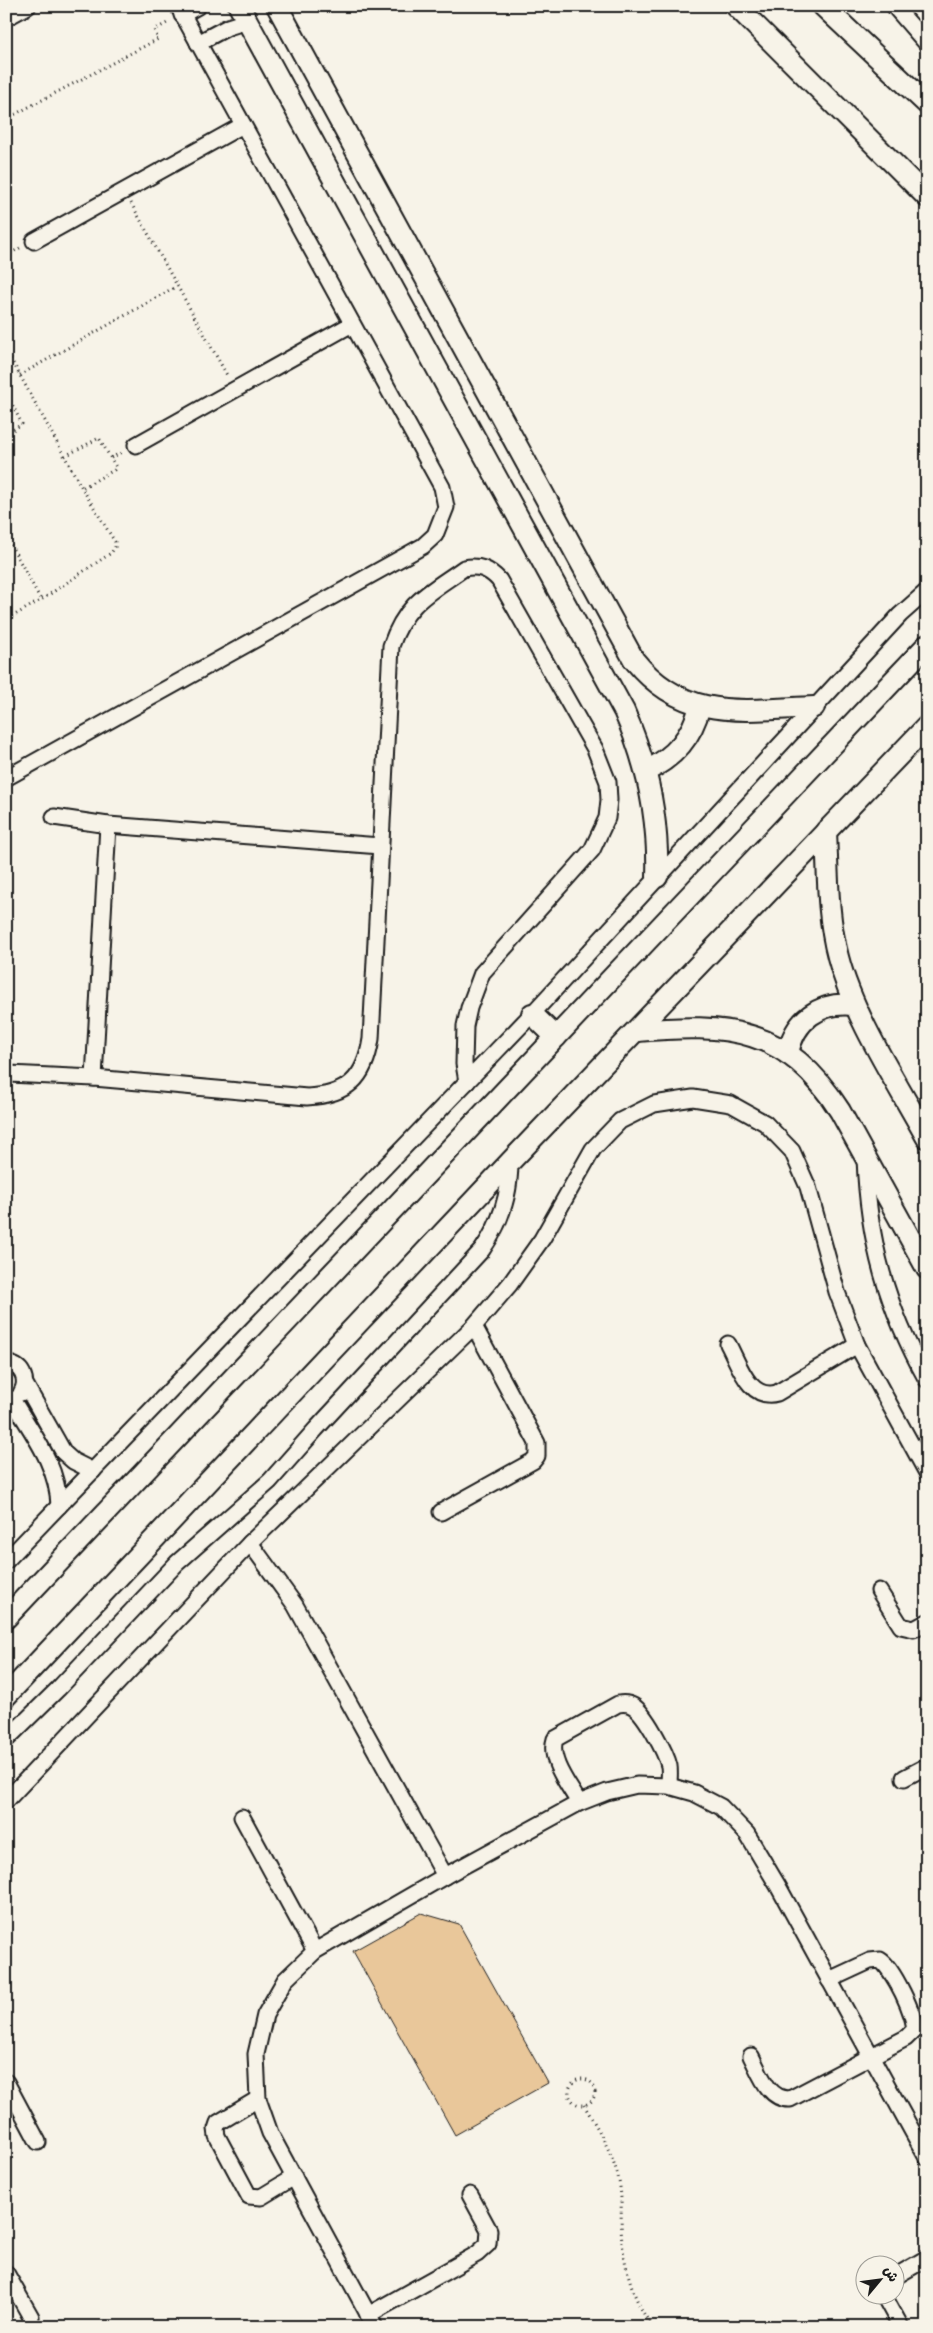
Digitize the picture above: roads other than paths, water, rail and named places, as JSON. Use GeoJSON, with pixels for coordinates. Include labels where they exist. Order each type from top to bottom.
{"type":"FeatureCollection","features":[{"type":"Feature","properties":{"kind":"street"},"geometry":{"type":"LineString","coordinates":[[6,18],[28,6]]}},
{"type":"Feature","properties":{"kind":"street"},"geometry":{"type":"LineString","coordinates":[[6,778],[423,546],[435,535],[446,507],[442,487],[180,11],[198,6]]}},
{"type":"Feature","properties":{"kind":"street"},"geometry":{"type":"LineString","coordinates":[[277,6],[634,660],[656,684],[685,701],[700,706],[734,711],[814,707]]}},
{"type":"Feature","properties":{"kind":"street"},"geometry":{"type":"LineString","coordinates":[[736,6],[927,197]]}},
{"type":"Feature","properties":{"kind":"street"},"geometry":{"type":"LineString","coordinates":[[823,6],[927,104]]}},
{"type":"Feature","properties":{"kind":"street"},"geometry":{"type":"LineString","coordinates":[[894,6],[927,44]]}},
{"type":"Feature","properties":{"kind":"street"},"geometry":{"type":"LineString","coordinates":[[198,43],[228,27],[243,14],[612,688],[635,735],[646,771],[656,818],[657,877]]}},
{"type":"Feature","properties":{"kind":"street"},"geometry":{"type":"LineString","coordinates":[[34,241],[243,125]]}},
{"type":"Feature","properties":{"kind":"street"},"geometry":{"type":"LineString","coordinates":[[136,445],[352,324]]}},
{"type":"Feature","properties":{"kind":"street"},"geometry":{"type":"LineString","coordinates":[[9,1074],[94,1078],[307,1097],[326,1096],[344,1089],[359,1076],[368,1058],[391,646],[395,634],[415,602],[464,568],[484,568],[499,580],[595,749],[605,773],[609,800],[601,835],[592,850],[482,973],[469,1008],[465,1026],[464,1054],[467,1082]]}},
{"type":"Feature","properties":{"kind":"street"},"geometry":{"type":"LineString","coordinates":[[6,1561],[532,1014],[814,707],[900,615],[927,591]]}},
{"type":"Feature","properties":{"kind":"street"},"geometry":{"type":"LineString","coordinates":[[6,1618],[927,645]]}},
{"type":"Feature","properties":{"kind":"street"},"geometry":{"type":"LineString","coordinates":[[646,771],[668,759],[682,746],[692,730],[700,706]]}},
{"type":"Feature","properties":{"kind":"street"},"geometry":{"type":"LineString","coordinates":[[6,1696],[510,1162],[927,726]]}},
{"type":"Feature","properties":{"kind":"street"},"geometry":{"type":"LineString","coordinates":[[54,817],[108,826],[380,846]]}},
{"type":"Feature","properties":{"kind":"street"},"geometry":{"type":"LineString","coordinates":[[94,1078],[108,826]]}},
{"type":"Feature","properties":{"kind":"street"},"geometry":{"type":"LineString","coordinates":[[826,831],[832,932],[838,957],[854,1005],[927,1138]]}},
{"type":"Feature","properties":{"kind":"street"},"geometry":{"type":"LineString","coordinates":[[788,1054],[794,1034],[806,1018],[829,1006],[854,1005]]}},
{"type":"Feature","properties":{"kind":"street"},"geometry":{"type":"LineString","coordinates":[[532,1014],[556,1037]]}},
{"type":"Feature","properties":{"kind":"street"},"geometry":{"type":"LineString","coordinates":[[637,1031],[697,1027],[716,1028],[753,1036],[788,1054],[803,1066],[830,1095],[865,1154],[927,1269]]}},
{"type":"Feature","properties":{"kind":"street"},"geometry":{"type":"LineString","coordinates":[[6,1801],[250,1542],[474,1326],[510,1284],[542,1239],[593,1149],[605,1134],[636,1111],[654,1104],[693,1098],[731,1104],[749,1112],[780,1136],[792,1151],[808,1187],[837,1292],[857,1345],[927,1473]]}},
{"type":"Feature","properties":{"kind":"street"},"geometry":{"type":"LineString","coordinates":[[865,1154],[866,1194],[880,1273],[893,1311],[927,1380]]}},
{"type":"Feature","properties":{"kind":"street"},"geometry":{"type":"LineString","coordinates":[[6,1740],[58,1689],[177,1563],[270,1481],[482,1250],[491,1237],[504,1209],[510,1178],[510,1162]]}},
{"type":"Feature","properties":{"kind":"street"},"geometry":{"type":"LineString","coordinates":[[441,1512],[533,1461],[538,1449],[537,1443],[474,1326]]}},
{"type":"Feature","properties":{"kind":"street"},"geometry":{"type":"LineString","coordinates":[[728,1344],[752,1388],[764,1395],[777,1393],[857,1345]]}},
{"type":"Feature","properties":{"kind":"street"},"geometry":{"type":"LineString","coordinates":[[8,1361],[21,1371],[25,1384],[64,1453],[73,1461],[93,1471]]}},
{"type":"Feature","properties":{"kind":"street"},"geometry":{"type":"LineString","coordinates":[[25,1384],[23,1390],[9,1399],[52,1466],[58,1486],[59,1506]]}},
{"type":"Feature","properties":{"kind":"street"},"geometry":{"type":"LineString","coordinates":[[250,1542],[295,1606],[445,1876]]}},
{"type":"Feature","properties":{"kind":"street"},"geometry":{"type":"LineString","coordinates":[[879,1591],[901,1626],[914,1629],[927,1622]]}},
{"type":"Feature","properties":{"kind":"street"},"geometry":{"type":"LineString","coordinates":[[579,1803],[554,1757],[552,1748],[555,1739],[618,1704],[627,1703],[635,1707],[646,1722],[662,1748],[669,1766],[669,1786]]}},
{"type":"Feature","properties":{"kind":"street"},"geometry":{"type":"LineString","coordinates":[[904,1778],[927,1766]]}},
{"type":"Feature","properties":{"kind":"street"},"geometry":{"type":"LineString","coordinates":[[470,2195],[489,2230],[488,2244],[477,2254],[371,2321],[270,2133],[258,2099],[256,2054],[265,2015],[285,1980],[315,1951],[445,1876],[579,1803],[607,1792],[637,1786],[669,1786],[694,1792],[721,1807],[747,1834],[927,2158]]}},
{"type":"Feature","properties":{"kind":"street"},"geometry":{"type":"LineString","coordinates":[[242,1817],[315,1951]]}},
{"type":"Feature","properties":{"kind":"street"},"geometry":{"type":"LineString","coordinates":[[750,2056],[771,2091],[783,2099],[790,2099],[911,2035],[916,2024],[888,1967],[880,1960],[870,1961],[829,1980]]}},
{"type":"Feature","properties":{"kind":"street"},"geometry":{"type":"LineString","coordinates":[[6,2082],[38,2142]]}},
{"type":"Feature","properties":{"kind":"street"},"geometry":{"type":"LineString","coordinates":[[258,2099],[218,2123],[216,2129],[217,2136],[249,2196],[261,2197],[294,2177]]}},
{"type":"Feature","properties":{"kind":"street"},"geometry":{"type":"LineString","coordinates":[[906,2270],[927,2258]]}},
{"type":"Feature","properties":{"kind":"street"},"geometry":{"type":"LineString","coordinates":[[6,2273],[31,2317],[30,2327]]}},
{"type":"Feature","properties":{"kind":"street"},"geometry":{"type":"LineString","coordinates":[[889,2306],[901,2327]]}}]}
